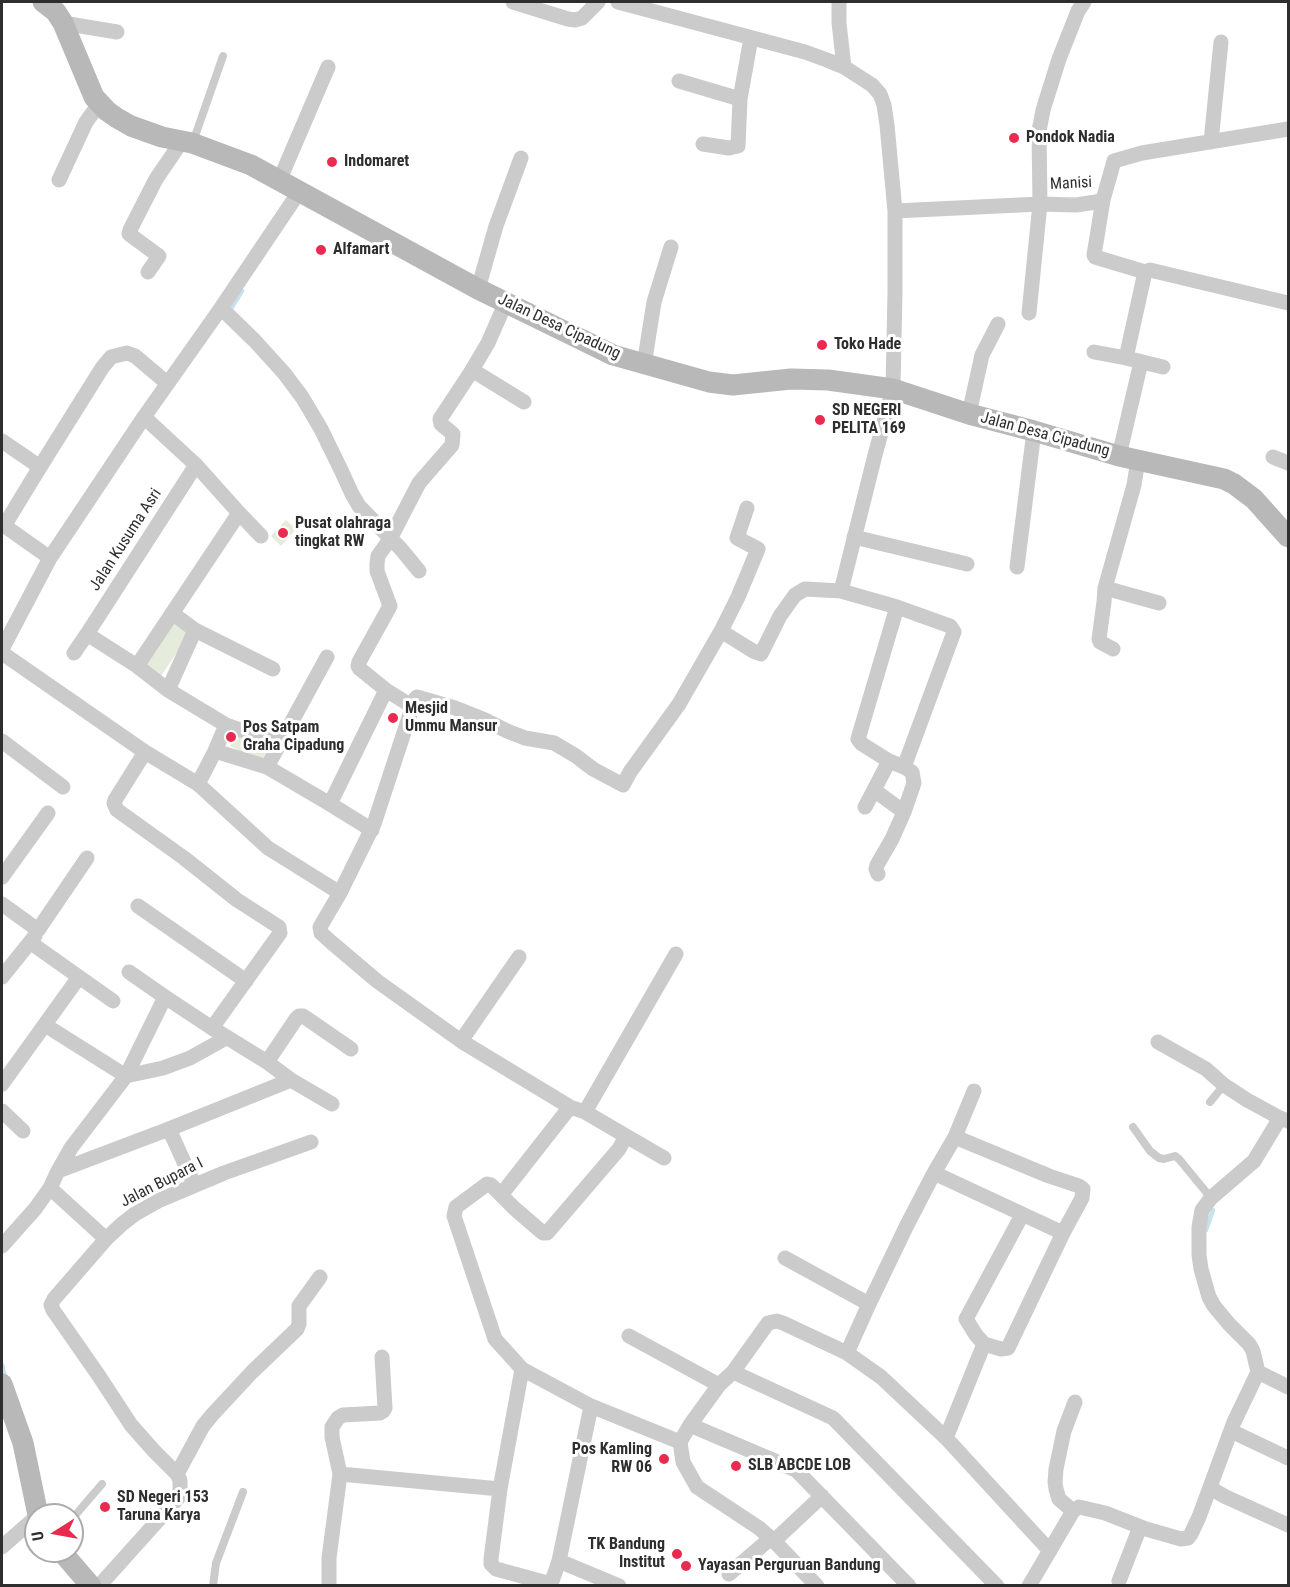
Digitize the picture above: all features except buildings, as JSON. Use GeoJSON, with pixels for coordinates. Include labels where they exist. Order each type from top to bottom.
{"type":"FeatureCollection","features":[{"type":"Feature","properties":{"kind":"street","name":"Jalan Desa Cipadung"},"geometry":{"type":"LineString","coordinates":[[43,2],[56,12],[63,23],[94,97],[107,111],[131,126],[162,137],[187,142],[251,165],[478,289],[613,355],[709,382],[733,385],[791,380],[828,380],[893,389],[969,414],[1128,458],[1224,479],[1254,499],[1288,537]]}},
{"type":"Feature","properties":{"kind":"street"},"geometry":{"type":"LineString","coordinates":[[513,2],[575,20],[585,15],[598,2]]}},
{"type":"Feature","properties":{"kind":"street"},"geometry":{"type":"LineString","coordinates":[[618,2],[660,7],[751,38],[805,52],[844,67],[872,85],[880,94],[887,125],[895,211],[893,389],[841,591]]}},
{"type":"Feature","properties":{"kind":"street"},"geometry":{"type":"LineString","coordinates":[[839,2],[844,67]]}},
{"type":"Feature","properties":{"kind":"street"},"geometry":{"type":"LineString","coordinates":[[1029,313],[1040,204],[1039,131],[1059,59],[1078,11],[1084,2]]}},
{"type":"Feature","properties":{"kind":"street"},"geometry":{"type":"LineString","coordinates":[[63,23],[117,32]]}},
{"type":"Feature","properties":{"kind":"street"},"geometry":{"type":"LineString","coordinates":[[703,144],[729,148],[738,146],[740,99],[751,38]]}},
{"type":"Feature","properties":{"kind":"street"},"geometry":{"type":"LineString","coordinates":[[1211,142],[1221,42]]}},
{"type":"Feature","properties":{"kind":"street"},"geometry":{"type":"LineString","coordinates":[[280,179],[328,66]]}},
{"type":"Feature","properties":{"kind":"street"},"geometry":{"type":"LineString","coordinates":[[679,81],[740,99]]}},
{"type":"Feature","properties":{"kind":"street"},"geometry":{"type":"LineString","coordinates":[[59,180],[86,122],[99,104]]}},
{"type":"Feature","properties":{"kind":"street","name":"Manisi"},"geometry":{"type":"LineString","coordinates":[[895,211],[1040,204],[1076,205],[1103,200],[1114,161],[1142,153],[1288,129]]}},
{"type":"Feature","properties":{"kind":"street"},"geometry":{"type":"LineString","coordinates":[[148,272],[159,256],[129,234],[130,230],[156,179],[187,142]]}},
{"type":"Feature","properties":{"kind":"street"},"geometry":{"type":"LineString","coordinates":[[478,289],[496,226],[521,158]]}},
{"type":"Feature","properties":{"kind":"street"},"geometry":{"type":"LineString","coordinates":[[299,192],[167,383],[51,558],[2,651],[145,752],[198,784],[268,848],[340,893]]}},
{"type":"Feature","properties":{"kind":"street"},"geometry":{"type":"LineString","coordinates":[[1103,200],[1094,255],[1145,272],[1149,270],[1288,303]]}},
{"type":"Feature","properties":{"kind":"street"},"geometry":{"type":"LineString","coordinates":[[644,364],[654,303],[671,247]]}},
{"type":"Feature","properties":{"kind":"street"},"geometry":{"type":"LineString","coordinates":[[1126,358],[1145,272]]}},
{"type":"Feature","properties":{"kind":"street"},"geometry":{"type":"LineString","coordinates":[[413,707],[386,690],[358,666],[390,606],[380,579],[378,556],[390,539],[419,483],[452,445],[453,434],[441,424],[440,419],[488,343],[506,302]]}},
{"type":"Feature","properties":{"kind":"street"},"geometry":{"type":"LineString","coordinates":[[221,308],[284,372],[302,397],[359,506],[419,571]]}},
{"type":"Feature","properties":{"kind":"street"},"geometry":{"type":"LineString","coordinates":[[969,414],[982,355],[998,324]]}},
{"type":"Feature","properties":{"kind":"street"},"geometry":{"type":"LineString","coordinates":[[1094,352],[1163,367]]}},
{"type":"Feature","properties":{"kind":"street"},"geometry":{"type":"LineString","coordinates":[[51,558],[3,525],[102,368],[111,357],[127,353],[135,356],[167,383]]}},
{"type":"Feature","properties":{"kind":"street"},"geometry":{"type":"LineString","coordinates":[[1113,649],[1104,645],[1099,639],[1105,588],[1134,485],[1128,458],[1142,362]]}},
{"type":"Feature","properties":{"kind":"street"},"geometry":{"type":"LineString","coordinates":[[472,370],[524,402]]}},
{"type":"Feature","properties":{"kind":"street"},"geometry":{"type":"LineString","coordinates":[[144,417],[196,465],[261,536]]}},
{"type":"Feature","properties":{"kind":"street"},"geometry":{"type":"LineString","coordinates":[[1017,567],[1034,431]]}},
{"type":"Feature","properties":{"kind":"street"},"geometry":{"type":"LineString","coordinates":[[2,441],[39,467]]}},
{"type":"Feature","properties":{"kind":"street"},"geometry":{"type":"LineString","coordinates":[[1273,457],[1288,463]]}},
{"type":"Feature","properties":{"kind":"street","name":"Jalan Kusuma Asri"},"geometry":{"type":"LineString","coordinates":[[74,653],[196,465]]}},
{"type":"Feature","properties":{"kind":"street"},"geometry":{"type":"LineString","coordinates":[[664,1158],[577,1110],[461,1041],[377,981],[321,933],[320,927],[372,830],[417,697],[475,716],[525,738],[554,742],[593,769],[623,785],[679,704],[738,597],[758,549],[737,538],[747,508]]}},
{"type":"Feature","properties":{"kind":"street"},"geometry":{"type":"LineString","coordinates":[[136,666],[239,513]]}},
{"type":"Feature","properties":{"kind":"street"},"geometry":{"type":"LineString","coordinates":[[854,537],[967,564]]}},
{"type":"Feature","properties":{"kind":"street"},"geometry":{"type":"LineString","coordinates":[[1105,588],[1160,603]]}},
{"type":"Feature","properties":{"kind":"street"},"geometry":{"type":"LineString","coordinates":[[721,631],[761,654],[780,616],[795,595],[805,589],[841,591],[897,607],[950,626],[954,632],[904,767]]}},
{"type":"Feature","properties":{"kind":"street"},"geometry":{"type":"LineString","coordinates":[[878,874],[877,865],[892,839],[914,783],[912,772],[889,761],[858,739],[897,607]]}},
{"type":"Feature","properties":{"kind":"street"},"geometry":{"type":"LineString","coordinates":[[172,613],[195,630],[273,669]]}},
{"type":"Feature","properties":{"kind":"street"},"geometry":{"type":"LineString","coordinates":[[168,690],[195,630]]}},
{"type":"Feature","properties":{"kind":"street"},"geometry":{"type":"LineString","coordinates":[[87,634],[168,690],[226,725],[280,744]]}},
{"type":"Feature","properties":{"kind":"street"},"geometry":{"type":"LineString","coordinates":[[267,767],[327,657]]}},
{"type":"Feature","properties":{"kind":"street"},"geometry":{"type":"LineString","coordinates":[[330,804],[386,690]]}},
{"type":"Feature","properties":{"kind":"street"},"geometry":{"type":"LineString","coordinates":[[198,784],[226,725]]}},
{"type":"Feature","properties":{"kind":"street"},"geometry":{"type":"LineString","coordinates":[[2,741],[63,787]]}},
{"type":"Feature","properties":{"kind":"street"},"geometry":{"type":"LineString","coordinates":[[215,751],[267,767],[372,830]]}},
{"type":"Feature","properties":{"kind":"street"},"geometry":{"type":"LineString","coordinates":[[145,752],[115,800],[115,808],[237,900],[279,927],[280,933],[212,1028]]}},
{"type":"Feature","properties":{"kind":"street"},"geometry":{"type":"LineString","coordinates":[[865,807],[889,761]]}},
{"type":"Feature","properties":{"kind":"street"},"geometry":{"type":"LineString","coordinates":[[874,790],[904,812]]}},
{"type":"Feature","properties":{"kind":"street"},"geometry":{"type":"LineString","coordinates":[[2,877],[48,813]]}},
{"type":"Feature","properties":{"kind":"street"},"geometry":{"type":"LineString","coordinates":[[2,977],[34,937],[87,858]]}},
{"type":"Feature","properties":{"kind":"street"},"geometry":{"type":"LineString","coordinates":[[2,904],[34,937],[79,977],[113,1001]]}},
{"type":"Feature","properties":{"kind":"street"},"geometry":{"type":"LineString","coordinates":[[138,906],[246,981]]}},
{"type":"Feature","properties":{"kind":"street"},"geometry":{"type":"LineString","coordinates":[[501,1195],[577,1110],[676,954]]}},
{"type":"Feature","properties":{"kind":"street"},"geometry":{"type":"LineString","coordinates":[[461,1041],[519,957]]}},
{"type":"Feature","properties":{"kind":"street"},"geometry":{"type":"LineString","coordinates":[[129,972],[226,1038],[332,1104]]}},
{"type":"Feature","properties":{"kind":"street"},"geometry":{"type":"LineString","coordinates":[[2,1084],[79,977]]}},
{"type":"Feature","properties":{"kind":"street"},"geometry":{"type":"LineString","coordinates":[[2,1246],[35,1209],[50,1188],[71,1148],[126,1076],[165,997]]}},
{"type":"Feature","properties":{"kind":"street"},"geometry":{"type":"LineString","coordinates":[[267,1062],[300,1016],[351,1050]]}},
{"type":"Feature","properties":{"kind":"street"},"geometry":{"type":"LineString","coordinates":[[45,1025],[126,1076],[163,1068],[190,1058],[226,1038]]}},
{"type":"Feature","properties":{"kind":"street"},"geometry":{"type":"LineString","coordinates":[[1029,1586],[1072,1511],[1081,1506],[1140,1527],[1181,1539],[1188,1538],[1199,1517],[1234,1422],[1258,1372],[1249,1344],[1214,1306],[1209,1297],[1199,1255],[1200,1220],[1202,1210],[1211,1198],[1254,1161],[1284,1120],[1247,1100],[1224,1085],[1206,1069],[1158,1042]]}},
{"type":"Feature","properties":{"kind":"street"},"geometry":{"type":"LineString","coordinates":[[58,1171],[291,1080]]}},
{"type":"Feature","properties":{"kind":"street"},"geometry":{"type":"LineString","coordinates":[[847,1353],[934,1173],[955,1137],[974,1091]]}},
{"type":"Feature","properties":{"kind":"street"},"geometry":{"type":"LineString","coordinates":[[2,1112],[23,1131]]}},
{"type":"Feature","properties":{"kind":"street"},"geometry":{"type":"LineString","coordinates":[[169,1129],[194,1184]]}},
{"type":"Feature","properties":{"kind":"street"},"geometry":{"type":"LineString","coordinates":[[626,1136],[619,1149],[547,1233],[543,1233],[491,1185],[487,1184],[456,1207],[454,1216],[495,1340],[522,1369],[591,1406],[680,1442]]}},
{"type":"Feature","properties":{"kind":"street"},"geometry":{"type":"LineString","coordinates":[[955,1137],[1083,1189],[1082,1198],[1008,1348],[1001,1349],[984,1344],[966,1319],[1022,1215]]}},
{"type":"Feature","properties":{"kind":"street","name":"Jalan Bupara I"},"geometry":{"type":"LineString","coordinates":[[177,1474],[131,1425],[51,1305],[106,1239],[135,1214],[194,1184],[311,1142]]}},
{"type":"Feature","properties":{"kind":"street"},"geometry":{"type":"LineString","coordinates":[[934,1173],[1063,1233]]}},
{"type":"Feature","properties":{"kind":"street"},"geometry":{"type":"LineString","coordinates":[[50,1188],[106,1239]]}},
{"type":"Feature","properties":{"kind":"street"},"geometry":{"type":"LineString","coordinates":[[785,1258],[869,1304]]}},
{"type":"Feature","properties":{"kind":"street"},"geometry":{"type":"LineString","coordinates":[[99,1586],[179,1497],[180,1486],[177,1474],[203,1426],[252,1372],[297,1329],[299,1306],[320,1277]]}},
{"type":"Feature","properties":{"kind":"street"},"geometry":{"type":"LineString","coordinates":[[817,1586],[759,1528],[697,1487],[683,1462],[680,1442],[690,1425],[719,1384],[733,1372],[768,1323],[772,1321],[783,1323],[847,1353],[881,1377],[946,1438],[1050,1551]]}},
{"type":"Feature","properties":{"kind":"street"},"geometry":{"type":"LineString","coordinates":[[630,1336],[719,1384]]}},
{"type":"Feature","properties":{"kind":"street"},"geometry":{"type":"LineString","coordinates":[[946,1438],[984,1344]]}},
{"type":"Feature","properties":{"kind":"street"},"geometry":{"type":"LineString","coordinates":[[329,1586],[329,1557],[340,1474],[332,1427],[334,1422],[343,1415],[383,1411],[385,1408],[382,1357]]}},
{"type":"Feature","properties":{"kind":"street"},"geometry":{"type":"LineString","coordinates":[[522,1369],[490,1559],[496,1569],[550,1585],[559,1561],[591,1406]]}},
{"type":"Feature","properties":{"kind":"street"},"geometry":{"type":"LineString","coordinates":[[733,1372],[833,1418],[997,1586]]}},
{"type":"Feature","properties":{"kind":"street"},"geometry":{"type":"LineString","coordinates":[[1258,1372],[1288,1387]]}},
{"type":"Feature","properties":{"kind":"street"},"geometry":{"type":"LineString","coordinates":[[2,1386],[23,1443],[36,1503]]}},
{"type":"Feature","properties":{"kind":"street"},"geometry":{"type":"LineString","coordinates":[[1072,1511],[1059,1498],[1055,1482],[1064,1431],[1075,1402]]}},
{"type":"Feature","properties":{"kind":"street"},"geometry":{"type":"LineString","coordinates":[[690,1425],[796,1470],[909,1586]]}},
{"type":"Feature","properties":{"kind":"street"},"geometry":{"type":"LineString","coordinates":[[1231,1431],[1288,1458]]}},
{"type":"Feature","properties":{"kind":"street"},"geometry":{"type":"LineString","coordinates":[[340,1474],[500,1489]]}},
{"type":"Feature","properties":{"kind":"street"},"geometry":{"type":"LineString","coordinates":[[1210,1488],[1288,1525]]}},
{"type":"Feature","properties":{"kind":"street"},"geometry":{"type":"LineString","coordinates":[[729,1574],[822,1496]]}},
{"type":"Feature","properties":{"kind":"street"},"geometry":{"type":"LineString","coordinates":[[2,1547],[24,1527]]}},
{"type":"Feature","properties":{"kind":"street"},"geometry":{"type":"LineString","coordinates":[[1119,1581],[1140,1527]]}},
{"type":"Feature","properties":{"kind":"street"},"geometry":{"type":"LineString","coordinates":[[559,1561],[619,1586]]}},
{"type":"Feature","properties":{"kind":"street"},"geometry":{"type":"LineString","coordinates":[[71,1563],[91,1586]]}},
{"type":"Feature","properties":{"kind":"lane"},"geometry":{"type":"LineString","coordinates":[[187,142],[223,56]]}},
{"type":"Feature","properties":{"kind":"lane"},"geometry":{"type":"LineString","coordinates":[[1210,1102],[1224,1085]]}},
{"type":"Feature","properties":{"kind":"lane"},"geometry":{"type":"LineString","coordinates":[[1133,1127],[1150,1151],[1159,1158],[1164,1160],[1175,1156],[1179,1159],[1211,1198]]}},
{"type":"Feature","properties":{"kind":"lane"},"geometry":{"type":"LineString","coordinates":[[84,1505],[102,1484]]}},
{"type":"Feature","properties":{"kind":"lane"},"geometry":{"type":"LineString","coordinates":[[213,1586],[216,1563],[243,1492]]}},
{"type":"Feature","properties":{"kind":"green space","name":"Pusat olahraga tingkat RW"},"geometry":{"type":"Polygon","coordinates":[[[286,520],[296,529],[281,546],[271,536],[286,520]]]}},
{"type":"Feature","properties":{"kind":"green space"},"geometry":{"type":"Polygon","coordinates":[[[173,623],[189,634],[161,676],[145,665],[173,623]]]}},
{"type":"Feature","properties":{"kind":"green space"},"geometry":{"type":"Polygon","coordinates":[[[237,733],[268,749],[261,762],[230,746],[237,733]]]}},
{"type":"Feature","properties":{"kind":"waterway"},"geometry":{"type":"LineString","coordinates":[[229,312],[242,291]]}},
{"type":"Feature","properties":{"kind":"waterway"},"geometry":{"type":"LineString","coordinates":[[1206,1230],[1213,1210]]}},
{"type":"Feature","properties":{"kind":"waterway"},"geometry":{"type":"LineString","coordinates":[[2,1365],[5,1377]]}},
{"type":"Feature","properties":{"kind":"place","name":"Pondok Nadia"},"geometry":{"type":"Point","coordinates":[1014,138]}},
{"type":"Feature","properties":{"kind":"place","name":"Indomaret"},"geometry":{"type":"Point","coordinates":[332,162]}},
{"type":"Feature","properties":{"kind":"place","name":"Alfamart"},"geometry":{"type":"Point","coordinates":[321,250]}},
{"type":"Feature","properties":{"kind":"place","name":"Toko Hade"},"geometry":{"type":"Point","coordinates":[822,345]}},
{"type":"Feature","properties":{"kind":"place","name":"SD NEGERI PELITA 169"},"geometry":{"type":"Point","coordinates":[820,420]}},
{"type":"Feature","properties":{"kind":"place","name":"Pusat olahraga tingkat RW"},"geometry":{"type":"Point","coordinates":[283,533]}},
{"type":"Feature","properties":{"kind":"place","name":"Mesjid Ummu Mansur"},"geometry":{"type":"Point","coordinates":[393,718]}},
{"type":"Feature","properties":{"kind":"place","name":"Pos Satpam Graha Cipadung"},"geometry":{"type":"Point","coordinates":[231,737]}},
{"type":"Feature","properties":{"kind":"place","name":"Pos Kamling RW 06"},"geometry":{"type":"Point","coordinates":[664,1459]}},
{"type":"Feature","properties":{"kind":"place","name":"SLB ABCDE LOB"},"geometry":{"type":"Point","coordinates":[736,1466]}},
{"type":"Feature","properties":{"kind":"place","name":"SD Negeri 153 Taruna Karya"},"geometry":{"type":"Point","coordinates":[105,1507]}},
{"type":"Feature","properties":{"kind":"place","name":"TK Bandung Institut"},"geometry":{"type":"Point","coordinates":[677,1554]}},
{"type":"Feature","properties":{"kind":"place","name":"Yayasan Perguruan Bandung"},"geometry":{"type":"Point","coordinates":[686,1566]}}]}
